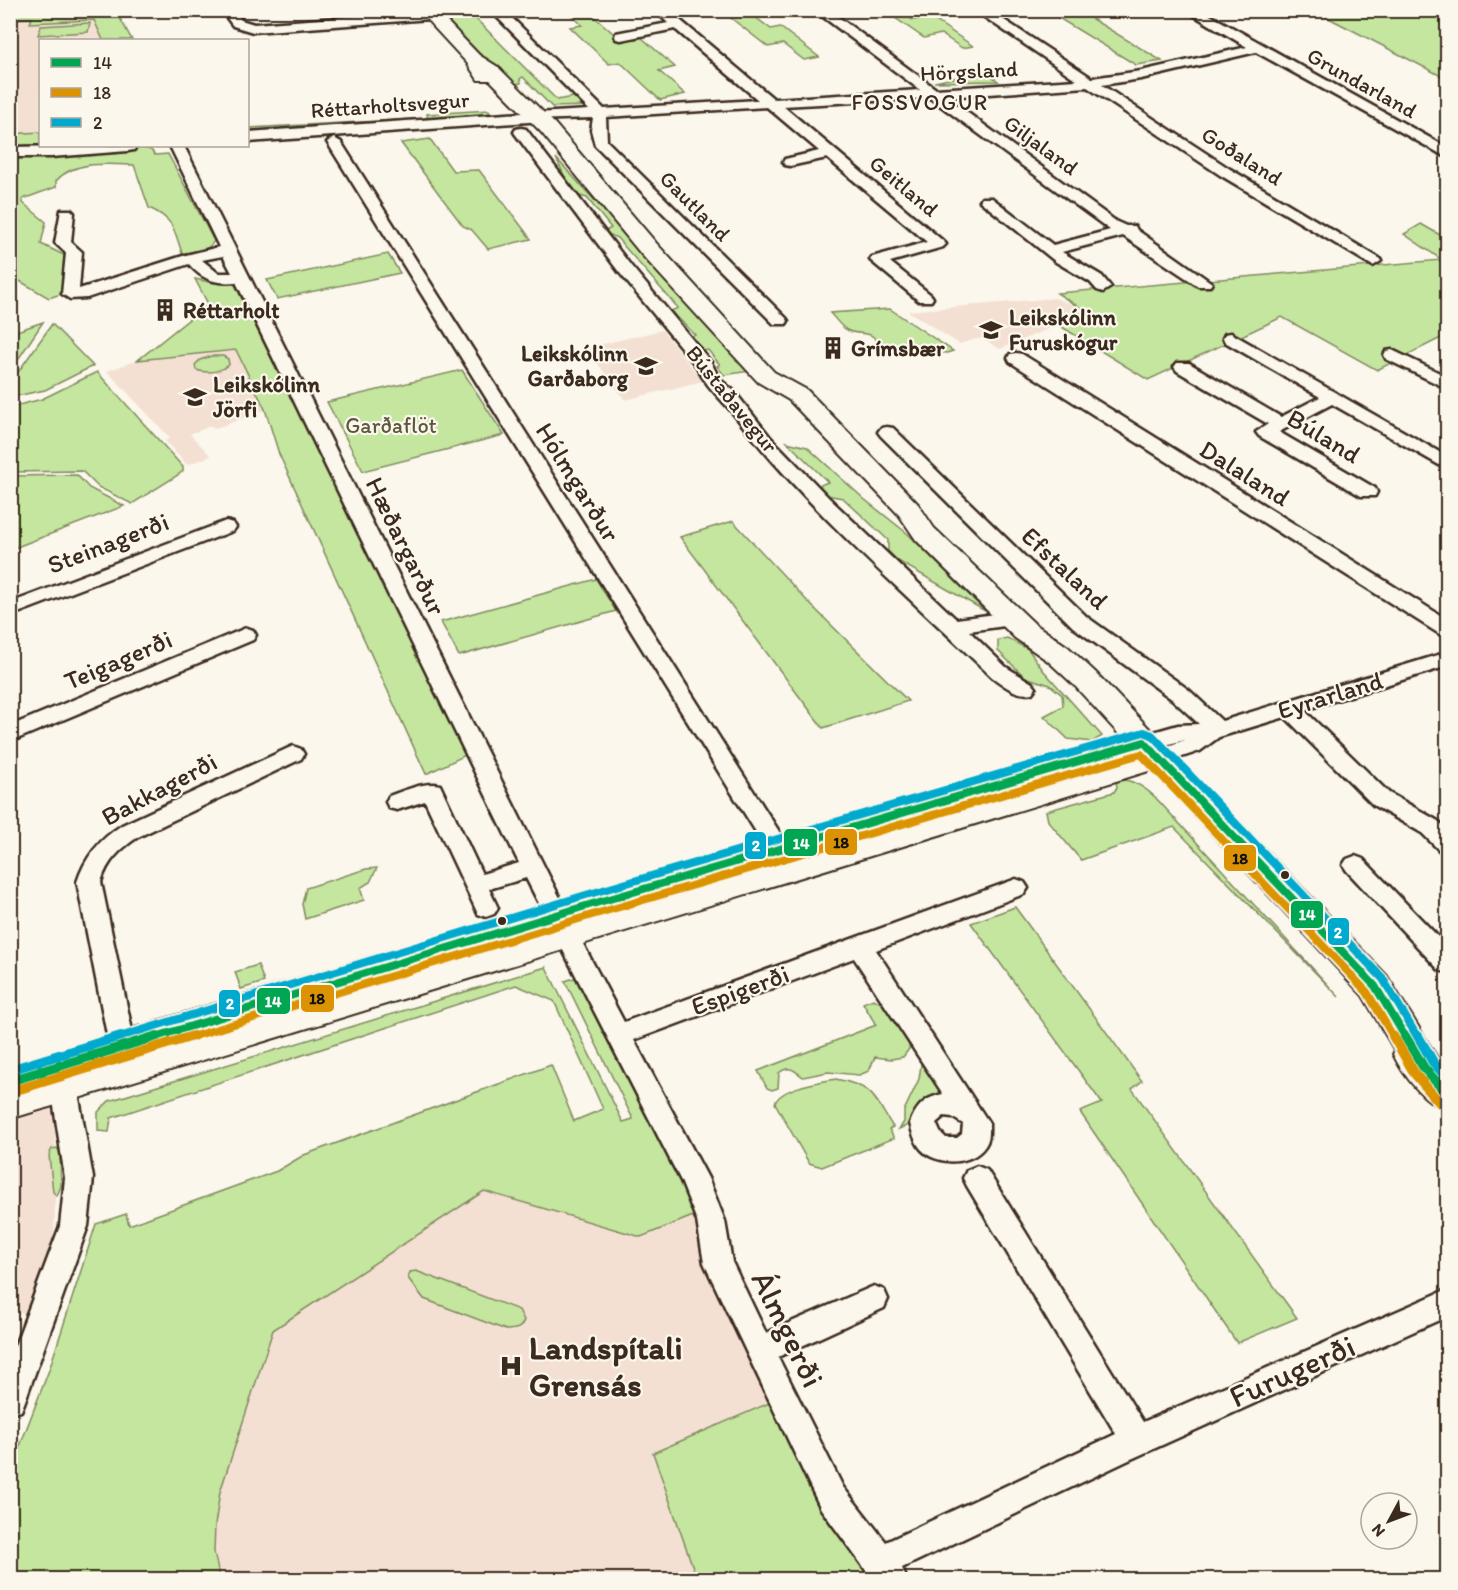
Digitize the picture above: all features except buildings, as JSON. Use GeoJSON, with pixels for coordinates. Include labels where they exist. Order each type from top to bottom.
{"type":"FeatureCollection","features":[{"type":"Feature","properties":{"kind":"main road","name":"Bústaðavegur"},"geometry":{"type":"LineString","coordinates":[[428,13],[473,59],[491,71],[526,123],[550,149],[599,192],[766,377],[798,395],[909,510],[925,534],[1019,625],[1053,673],[1140,753],[1231,867],[1424,1068],[1448,1096]]}},
{"type":"Feature","properties":{"kind":"main road"},"geometry":{"type":"LineString","coordinates":[[10,1103],[562,925],[779,850],[1140,753]]}},
{"type":"Feature","properties":{"kind":"main road"},"geometry":{"type":"LineString","coordinates":[[10,1081],[122,1046],[562,925],[1140,753]]}},
{"type":"Feature","properties":{"kind":"street"},"geometry":{"type":"LineString","coordinates":[[227,10],[237,23],[243,26],[290,26],[428,13]]}},
{"type":"Feature","properties":{"kind":"street"},"geometry":{"type":"LineString","coordinates":[[277,10],[290,26]]}},
{"type":"Feature","properties":{"kind":"street"},"geometry":{"type":"LineString","coordinates":[[496,10],[600,114]]}},
{"type":"Feature","properties":{"kind":"street","name":"Geitland"},"geometry":{"type":"LineString","coordinates":[[660,10],[938,244],[878,260],[925,298]]}},
{"type":"Feature","properties":{"kind":"street","name":"Giljaland"},"geometry":{"type":"LineString","coordinates":[[820,10],[1112,225],[1129,229],[1204,282]]}},
{"type":"Feature","properties":{"kind":"street","name":"Goðaland"},"geometry":{"type":"LineString","coordinates":[[980,10],[1225,172],[1373,261]]}},
{"type":"Feature","properties":{"kind":"street","name":"Grundarland"},"geometry":{"type":"LineString","coordinates":[[1191,10],[1448,154]]}},
{"type":"Feature","properties":{"kind":"street"},"geometry":{"type":"LineString","coordinates":[[621,36],[676,25]]}},
{"type":"Feature","properties":{"kind":"street","name":"Hörgsland"},"geometry":{"type":"LineString","coordinates":[[526,123],[600,114],[1090,83],[1170,69],[1257,48]]}},
{"type":"Feature","properties":{"kind":"street","name":"Gautland"},"geometry":{"type":"LineString","coordinates":[[600,114],[598,130],[600,142],[780,321]]}},
{"type":"Feature","properties":{"kind":"street","name":"Réttarholtsvegur"},"geometry":{"type":"LineString","coordinates":[[249,137],[526,123]]}},
{"type":"Feature","properties":{"kind":"street","name":"Hólmgarður"},"geometry":{"type":"LineString","coordinates":[[334,142],[779,850]]}},
{"type":"Feature","properties":{"kind":"street"},"geometry":{"type":"LineString","coordinates":[[10,152],[45,147]]}},
{"type":"Feature","properties":{"kind":"street"},"geometry":{"type":"LineString","coordinates":[[10,152],[60,152],[117,147]]}},
{"type":"Feature","properties":{"kind":"street","name":"Hæðargarður"},"geometry":{"type":"LineString","coordinates":[[177,147],[562,925]]}},
{"type":"Feature","properties":{"kind":"street","name":"Bústaðavegur"},"geometry":{"type":"LineString","coordinates":[[550,149],[625,269],[705,366],[712,381],[728,395],[765,441],[822,502],[999,672],[1025,688]]}},
{"type":"Feature","properties":{"kind":"street","name":"Geitland"},"geometry":{"type":"LineString","coordinates":[[790,162],[830,153]]}},
{"type":"Feature","properties":{"kind":"street"},"geometry":{"type":"LineString","coordinates":[[987,201],[1050,250],[1090,274],[1103,287]]}},
{"type":"Feature","properties":{"kind":"street"},"geometry":{"type":"LineString","coordinates":[[66,213],[63,243],[74,252],[70,294],[87,293],[192,258],[228,250]]}},
{"type":"Feature","properties":{"kind":"street"},"geometry":{"type":"LineString","coordinates":[[1050,250],[1129,229]]}},
{"type":"Feature","properties":{"kind":"street"},"geometry":{"type":"LineString","coordinates":[[192,258],[204,273],[213,278],[242,277]]}},
{"type":"Feature","properties":{"kind":"street","name":"Búland"},"geometry":{"type":"LineString","coordinates":[[1231,338],[1448,465]]}},
{"type":"Feature","properties":{"kind":"street"},"geometry":{"type":"LineString","coordinates":[[1392,355],[1448,384]]}},
{"type":"Feature","properties":{"kind":"street","name":"Dalaland"},"geometry":{"type":"LineString","coordinates":[[1016,358],[1448,630]]}},
{"type":"Feature","properties":{"kind":"street","name":"Búland"},"geometry":{"type":"LineString","coordinates":[[1183,367],[1192,370],[1280,424]]}},
{"type":"Feature","properties":{"kind":"street","name":"Búland"},"geometry":{"type":"LineString","coordinates":[[1331,398],[1265,432],[1368,492]]}},
{"type":"Feature","properties":{"kind":"street","name":"Efstaland"},"geometry":{"type":"LineString","coordinates":[[887,432],[1080,622],[1181,695],[1215,730]]}},
{"type":"Feature","properties":{"kind":"street","name":"Steinagerði"},"geometry":{"type":"LineString","coordinates":[[10,610],[226,527]]}},
{"type":"Feature","properties":{"kind":"street"},"geometry":{"type":"LineString","coordinates":[[952,626],[990,623],[1019,625]]}},
{"type":"Feature","properties":{"kind":"street","name":"Teigagerði"},"geometry":{"type":"LineString","coordinates":[[10,735],[246,635]]}},
{"type":"Feature","properties":{"kind":"street","name":"Eyrarland"},"geometry":{"type":"LineString","coordinates":[[1140,753],[1192,746],[1215,730],[1448,659]]}},
{"type":"Feature","properties":{"kind":"street"},"geometry":{"type":"LineString","coordinates":[[1289,708],[1381,799],[1430,827],[1448,845]]}},
{"type":"Feature","properties":{"kind":"street","name":"Bakkagerði"},"geometry":{"type":"LineString","coordinates":[[122,1046],[89,882],[98,859],[117,839],[130,831],[293,754]]}},
{"type":"Feature","properties":{"kind":"street"},"geometry":{"type":"LineString","coordinates":[[397,801],[432,791],[486,908]]}},
{"type":"Feature","properties":{"kind":"street"},"geometry":{"type":"LineString","coordinates":[[1355,865],[1448,963]]}},
{"type":"Feature","properties":{"kind":"street"},"geometry":{"type":"LineString","coordinates":[[475,885],[533,867]]}},
{"type":"Feature","properties":{"kind":"street","name":"Espigerði"},"geometry":{"type":"LineString","coordinates":[[620,1034],[1016,888]]}},
{"type":"Feature","properties":{"kind":"street","name":"Álmgerði"},"geometry":{"type":"LineString","coordinates":[[562,925],[694,1178],[711,1221],[718,1263],[832,1498],[886,1570]]}},
{"type":"Feature","properties":{"kind":"street"},"geometry":{"type":"LineString","coordinates":[[860,946],[972,1116]]}},
{"type":"Feature","properties":{"kind":"street"},"geometry":{"type":"LineString","coordinates":[[10,1401],[75,1226],[79,1178],[64,1087]]}},
{"type":"Feature","properties":{"kind":"street"},"geometry":{"type":"LineString","coordinates":[[977,1178],[1137,1441]]}},
{"type":"Feature","properties":{"kind":"street"},"geometry":{"type":"LineString","coordinates":[[760,1351],[874,1299]]}},
{"type":"Feature","properties":{"kind":"street","name":"Furugerði"},"geometry":{"type":"LineString","coordinates":[[886,1570],[1137,1441],[1448,1302]]}},
{"type":"Feature","properties":{"kind":"shaded area"},"geometry":{"type":"Polygon","coordinates":[[[32,18],[31,23],[94,20],[103,39],[39,39],[39,132],[11,134],[11,19],[32,18]]]}},
{"type":"Feature","properties":{"kind":"shaded area","name":"Leikskólinn Furuskógur"},"geometry":{"type":"Polygon","coordinates":[[[1055,298],[1074,305],[1079,316],[1000,349],[981,338],[959,344],[908,311],[1055,298]]]}},
{"type":"Feature","properties":{"kind":"shaded area","name":"Leikskólinn Garðaborg"},"geometry":{"type":"Polygon","coordinates":[[[662,330],[703,381],[625,400],[586,348],[662,330]]]}},
{"type":"Feature","properties":{"kind":"shaded area","name":"Leikskólinn Jörfi"},"geometry":{"type":"Polygon","coordinates":[[[236,349],[265,410],[214,429],[211,426],[190,434],[211,456],[187,465],[165,441],[170,438],[107,371],[138,360],[236,349]]]}},
{"type":"Feature","properties":{"kind":"shaded area"},"geometry":{"type":"Polygon","coordinates":[[[54,1108],[56,1165],[54,1249],[31,1314],[11,1312],[10,1122],[54,1108]]]}},
{"type":"Feature","properties":{"kind":"shaded area","name":"Landspítali Grensás"},"geometry":{"type":"Polygon","coordinates":[[[484,1191],[641,1237],[698,1214],[774,1401],[653,1454],[697,1579],[220,1580],[214,1552],[220,1492],[273,1330],[484,1191]]]}},
{"type":"Feature","properties":{"kind":"green space"},"geometry":{"type":"Polygon","coordinates":[[[11,10],[116,11],[131,39],[103,39],[94,20],[30,23],[32,18],[11,19],[11,10]]]}},
{"type":"Feature","properties":{"kind":"green space"},"geometry":{"type":"Polygon","coordinates":[[[436,11],[468,11],[557,100],[578,96],[587,106],[552,107],[523,77],[520,79],[521,83],[511,85],[436,11]]]}},
{"type":"Feature","properties":{"kind":"green space"},"geometry":{"type":"Polygon","coordinates":[[[567,11],[588,11],[622,41],[641,37],[675,67],[659,71],[685,94],[660,100],[620,62],[609,64],[570,27],[582,25],[567,11]]]}},
{"type":"Feature","properties":{"kind":"green space"},"geometry":{"type":"Polygon","coordinates":[[[747,11],[771,29],[780,27],[819,57],[804,60],[783,44],[768,47],[727,15],[747,11]]]}},
{"type":"Feature","properties":{"kind":"green space"},"geometry":{"type":"Polygon","coordinates":[[[885,11],[899,11],[913,20],[930,17],[973,46],[962,48],[941,34],[924,38],[885,11]]]}},
{"type":"Feature","properties":{"kind":"green space"},"geometry":{"type":"Polygon","coordinates":[[[1047,11],[1079,11],[1162,61],[1136,65],[1047,11]]]}},
{"type":"Feature","properties":{"kind":"green space"},"geometry":{"type":"Polygon","coordinates":[[[1315,11],[1447,11],[1447,79],[1315,11]]]}},
{"type":"Feature","properties":{"kind":"green space"},"geometry":{"type":"Polygon","coordinates":[[[90,23],[88,32],[38,35],[41,26],[90,23]]]}},
{"type":"Feature","properties":{"kind":"green space"},"geometry":{"type":"Polygon","coordinates":[[[985,71],[998,81],[935,82],[985,71]]]}},
{"type":"Feature","properties":{"kind":"green space"},"geometry":{"type":"Polygon","coordinates":[[[489,110],[489,115],[428,121],[427,114],[489,110]]]}},
{"type":"Feature","properties":{"kind":"green space"},"geometry":{"type":"Polygon","coordinates":[[[416,119],[417,124],[249,134],[249,128],[416,119]]]}},
{"type":"Feature","properties":{"kind":"green space"},"geometry":{"type":"Polygon","coordinates":[[[39,132],[39,145],[11,146],[11,134],[39,132]]]}},
{"type":"Feature","properties":{"kind":"green space"},"geometry":{"type":"Polygon","coordinates":[[[430,139],[453,171],[479,170],[531,239],[488,249],[472,230],[463,226],[401,143],[430,139]]]}},
{"type":"Feature","properties":{"kind":"green space"},"geometry":{"type":"Polygon","coordinates":[[[143,148],[151,150],[155,155],[168,154],[214,241],[211,245],[200,251],[182,253],[172,226],[164,216],[149,208],[134,165],[82,166],[63,174],[56,181],[56,187],[23,199],[23,203],[46,222],[41,244],[68,257],[64,293],[49,298],[11,276],[11,157],[65,156],[143,148]]]}},
{"type":"Feature","properties":{"kind":"green space"},"geometry":{"type":"Polygon","coordinates":[[[556,158],[750,371],[724,375],[717,366],[720,365],[708,350],[704,351],[692,336],[695,335],[671,311],[678,308],[617,238],[604,232],[611,228],[587,198],[573,194],[556,158]]]}},
{"type":"Feature","properties":{"kind":"green space"},"geometry":{"type":"Polygon","coordinates":[[[1421,224],[1447,239],[1447,335],[1377,370],[1282,317],[1148,380],[1057,324],[1085,311],[1057,293],[1442,260],[1404,234],[1421,224]]]}},
{"type":"Feature","properties":{"kind":"green space"},"geometry":{"type":"Polygon","coordinates":[[[388,254],[400,273],[277,299],[267,280],[388,254]]]}},
{"type":"Feature","properties":{"kind":"green space"},"geometry":{"type":"Polygon","coordinates":[[[195,279],[235,285],[470,753],[426,774],[279,454],[265,409],[236,350],[138,360],[208,304],[195,279]]]}},
{"type":"Feature","properties":{"kind":"green space"},"geometry":{"type":"Polygon","coordinates":[[[890,309],[953,351],[947,353],[878,346],[874,337],[846,330],[830,313],[890,309]]]}},
{"type":"Feature","properties":{"kind":"green space"},"geometry":{"type":"Polygon","coordinates":[[[43,322],[13,367],[11,367],[11,333],[43,322]]]}},
{"type":"Feature","properties":{"kind":"green space"},"geometry":{"type":"Polygon","coordinates":[[[52,324],[93,366],[45,390],[11,397],[11,382],[52,324]]]}},
{"type":"Feature","properties":{"kind":"green space"},"geometry":{"type":"Polygon","coordinates":[[[211,356],[223,356],[228,359],[229,365],[213,372],[196,370],[195,365],[200,360],[211,356]]]}},
{"type":"Feature","properties":{"kind":"green space","name":"Garðaflöt"},"geometry":{"type":"Polygon","coordinates":[[[462,370],[504,435],[363,471],[327,402],[462,370]]]}},
{"type":"Feature","properties":{"kind":"green space"},"geometry":{"type":"Polygon","coordinates":[[[97,372],[183,467],[183,471],[178,475],[132,504],[98,487],[82,471],[11,472],[11,407],[42,399],[97,372]]]}},
{"type":"Feature","properties":{"kind":"green space"},"geometry":{"type":"Polygon","coordinates":[[[787,442],[807,447],[864,499],[908,534],[985,611],[898,561],[888,551],[888,540],[843,498],[826,495],[818,486],[828,482],[787,442]]]}},
{"type":"Feature","properties":{"kind":"green space"},"geometry":{"type":"Polygon","coordinates":[[[77,475],[89,488],[124,506],[14,548],[11,542],[11,476],[77,475]]]}},
{"type":"Feature","properties":{"kind":"green space"},"geometry":{"type":"Polygon","coordinates":[[[733,521],[809,603],[908,701],[823,728],[680,537],[733,521]]]}},
{"type":"Feature","properties":{"kind":"green space"},"geometry":{"type":"Polygon","coordinates":[[[596,579],[616,611],[459,656],[441,622],[596,579]]]}},
{"type":"Feature","properties":{"kind":"green space"},"geometry":{"type":"Polygon","coordinates":[[[1007,638],[1028,649],[1043,670],[1102,736],[1092,742],[1068,739],[1044,716],[1063,706],[1062,695],[1050,685],[1025,677],[998,651],[998,640],[1007,638]]]}},
{"type":"Feature","properties":{"kind":"green space"},"geometry":{"type":"Polygon","coordinates":[[[1122,779],[1140,785],[1155,797],[1339,997],[1174,827],[1081,860],[1048,821],[1046,811],[1114,792],[1117,787],[1116,781],[1122,779]]]}},
{"type":"Feature","properties":{"kind":"green space"},"geometry":{"type":"Polygon","coordinates":[[[377,868],[370,882],[360,888],[364,900],[305,919],[302,904],[306,888],[366,869],[377,868]]]}},
{"type":"Feature","properties":{"kind":"green space"},"geometry":{"type":"Polygon","coordinates":[[[1015,907],[1142,1081],[1132,1089],[1297,1318],[1237,1343],[1080,1112],[1102,1103],[971,923],[1015,907]]]}},
{"type":"Feature","properties":{"kind":"green space"},"geometry":{"type":"Polygon","coordinates":[[[258,965],[264,982],[241,989],[235,972],[258,965]]]}},
{"type":"Feature","properties":{"kind":"green space"},"geometry":{"type":"Polygon","coordinates":[[[546,967],[623,1122],[633,1119],[565,981],[581,976],[698,1214],[641,1237],[484,1191],[273,1330],[220,1492],[214,1552],[220,1579],[11,1579],[10,1472],[49,1370],[96,1224],[126,1214],[129,1225],[277,1171],[304,1155],[551,1065],[574,1121],[603,1109],[554,1001],[516,985],[111,1118],[109,1132],[98,1131],[98,1112],[109,1101],[546,967]]]}},
{"type":"Feature","properties":{"kind":"green space"},"geometry":{"type":"Polygon","coordinates":[[[873,999],[884,1004],[909,1044],[909,1049],[903,1057],[891,1059],[875,1057],[869,1071],[859,1075],[828,1072],[803,1077],[792,1069],[786,1069],[779,1073],[778,1088],[772,1090],[767,1088],[758,1071],[876,1025],[863,1003],[873,999]]]}},
{"type":"Feature","properties":{"kind":"green space"},"geometry":{"type":"Polygon","coordinates":[[[922,1057],[943,1088],[941,1094],[913,1123],[899,1129],[904,1122],[904,1111],[919,1079],[922,1057]]]}},
{"type":"Feature","properties":{"kind":"green space"},"geometry":{"type":"Polygon","coordinates":[[[836,1079],[859,1086],[872,1094],[893,1127],[889,1129],[894,1138],[822,1167],[809,1163],[775,1103],[779,1097],[793,1089],[836,1079]]]}},
{"type":"Feature","properties":{"kind":"green space"},"geometry":{"type":"Polygon","coordinates":[[[57,1148],[60,1152],[61,1186],[57,1196],[53,1192],[49,1155],[52,1149],[57,1148]]]}},
{"type":"Feature","properties":{"kind":"green space"},"geometry":{"type":"Polygon","coordinates":[[[416,1271],[519,1310],[524,1320],[523,1323],[518,1328],[506,1330],[424,1299],[408,1278],[410,1272],[416,1271]]]}},
{"type":"Feature","properties":{"kind":"green space"},"geometry":{"type":"Polygon","coordinates":[[[774,1401],[883,1579],[697,1579],[653,1453],[774,1401]]]}},
{"type":"Feature","properties":{"kind":"transit line","name":"2"},"geometry":{"type":"LineString","coordinates":[[10,1070],[586,895],[1144,732],[1152,735],[1383,979],[1433,1062],[1448,1079]]}},
{"type":"Feature","properties":{"kind":"transit line","name":"14"},"geometry":{"type":"LineString","coordinates":[[10,1081],[589,905],[1144,742],[1375,986],[1424,1068],[1448,1095]]}},
{"type":"Feature","properties":{"kind":"transit line","name":"18"},"geometry":{"type":"LineString","coordinates":[[13,1091],[592,915],[1141,754],[1367,992],[1415,1074],[1440,1103]]}},
{"type":"Feature","properties":{"kind":"place","name":"Réttarholt"},"geometry":{"type":"Point","coordinates":[165,310]}},
{"type":"Feature","properties":{"kind":"place","name":"Leikskólinn Furuskógur"},"geometry":{"type":"Point","coordinates":[991,330]}},
{"type":"Feature","properties":{"kind":"place","name":"Grímsbær"},"geometry":{"type":"Point","coordinates":[833,348]}},
{"type":"Feature","properties":{"kind":"place","name":"Leikskólinn Garðaborg"},"geometry":{"type":"Point","coordinates":[646,366]}},
{"type":"Feature","properties":{"kind":"place","name":"Leikskólinn Jörfi"},"geometry":{"type":"Point","coordinates":[195,397]}},
{"type":"Feature","properties":{"kind":"place","name":"Landspítali Grensás"},"geometry":{"type":"Point","coordinates":[511,1366]}},
{"type":"Feature","properties":{"kind":"district","name":"FOSSVOGUR"},"geometry":{"type":"Point","coordinates":[920,102]}}]}
